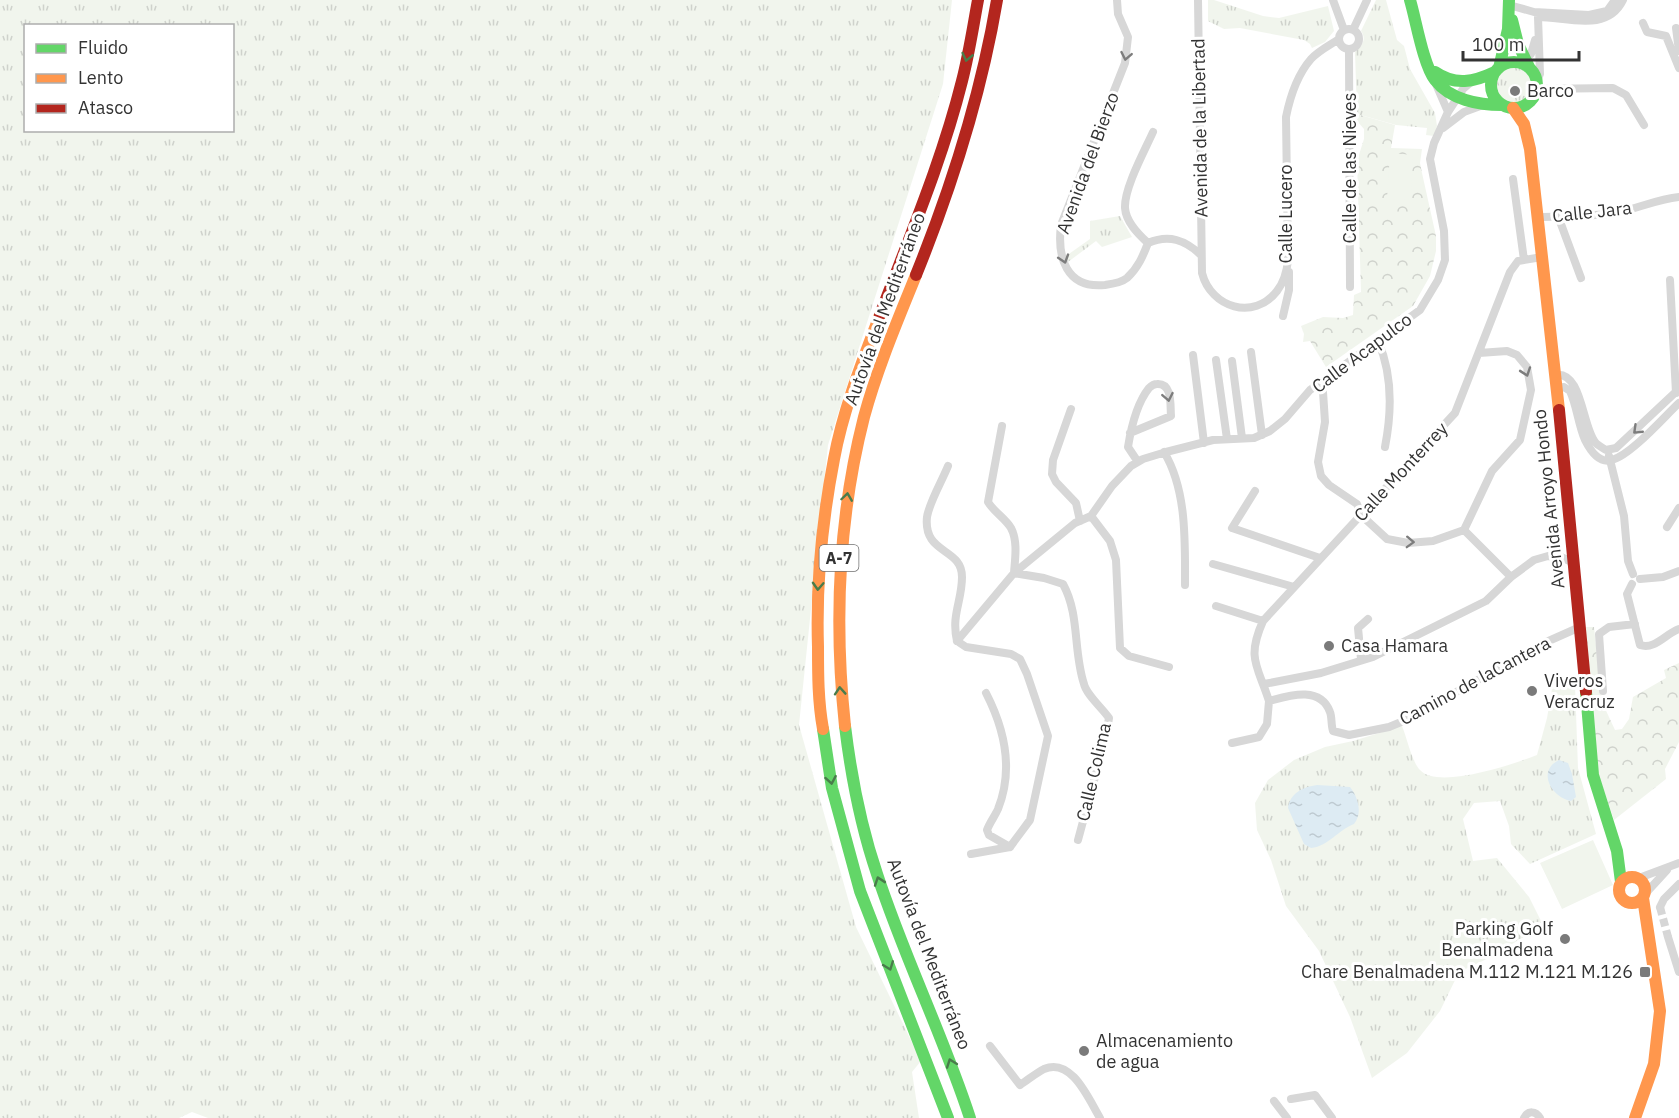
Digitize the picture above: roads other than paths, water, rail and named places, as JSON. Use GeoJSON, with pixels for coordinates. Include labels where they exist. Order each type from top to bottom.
{"type":"FeatureCollection","features":[{"type":"Feature","properties":{"kind":"main road","name":"Autovía del Mediterráneo"},"geometry":{"type":"LineString","coordinates":[[948,1118],[861,891],[832,788],[819,705],[817,612],[821,549],[837,448],[866,352],[924,200],[947,132],[964,70],[978,0]]}},
{"type":"Feature","properties":{"kind":"main road","name":"Autovía del Mediterráneo"},"geometry":{"type":"LineString","coordinates":[[970,1118],[927,998],[879,882],[855,796],[841,700],[837,608],[841,537],[849,483],[864,417],[893,329],[936,225],[964,143],[980,92],[997,0]]}},
{"type":"Feature","properties":{"kind":"main road"},"geometry":{"type":"LineString","coordinates":[[1410,0],[1430,71],[1444,89],[1458,97],[1483,105],[1523,106],[1531,101],[1537,85],[1524,62],[1509,3]]}},
{"type":"Feature","properties":{"kind":"main road"},"geometry":{"type":"LineString","coordinates":[[1508,106],[1498,101],[1492,90],[1492,78],[1497,70],[1506,39],[1509,3]]}},
{"type":"Feature","properties":{"kind":"main road"},"geometry":{"type":"LineString","coordinates":[[1426,57],[1432,69],[1441,77],[1453,82],[1471,82],[1505,64],[1524,62]]}},
{"type":"Feature","properties":{"kind":"main road","name":"Avenida Arroyo Hondo"},"geometry":{"type":"LineString","coordinates":[[1529,139],[1531,101]]}},
{"type":"Feature","properties":{"kind":"main road","name":"Avenida Arroyo Hondo"},"geometry":{"type":"LineString","coordinates":[[1508,106],[1519,113],[1529,139],[1567,478],[1593,775],[1617,851],[1621,882]]}},
{"type":"Feature","properties":{"kind":"main road","name":"Avenida Arroyo Hondo"},"geometry":{"type":"LineString","coordinates":[[1617,851],[1637,877]]}},
{"type":"Feature","properties":{"kind":"main road"},"geometry":{"type":"LineString","coordinates":[[1635,1118],[1654,1064],[1660,1011],[1656,975],[1648,939],[1644,896],[1646,888],[1637,877],[1630,876],[1621,882],[1620,895],[1629,903],[1648,939]]}},
{"type":"Feature","properties":{"kind":"main road"},"geometry":{"type":"LineString","coordinates":[[1629,903],[1637,903],[1644,896]]}},
{"type":"Feature","properties":{"kind":"street","name":"Avenida del Bierzo"},"geometry":{"type":"LineString","coordinates":[[1117,0],[1118,14],[1128,37],[1125,63],[1061,225],[1059,242],[1068,271],[1075,279],[1099,286],[1112,285],[1125,280],[1143,258],[1148,243]]}},
{"type":"Feature","properties":{"kind":"street","name":"Avenida de la Libertad"},"geometry":{"type":"LineString","coordinates":[[1198,0],[1201,255]]}},
{"type":"Feature","properties":{"kind":"street"},"geometry":{"type":"LineString","coordinates":[[1333,0],[1348,30],[1358,34],[1359,41],[1356,47],[1349,50],[1342,47],[1339,39],[1348,30],[1367,0]]}},
{"type":"Feature","properties":{"kind":"street"},"geometry":{"type":"LineString","coordinates":[[1509,3],[1534,12],[1589,15],[1607,11],[1615,0]]}},
{"type":"Feature","properties":{"kind":"street"},"geometry":{"type":"LineString","coordinates":[[1623,0],[1613,14],[1595,21],[1538,19],[1540,74],[1537,85],[1613,88],[1626,94],[1644,125]]}},
{"type":"Feature","properties":{"kind":"street"},"geometry":{"type":"LineString","coordinates":[[1524,62],[1535,46],[1534,12]]}},
{"type":"Feature","properties":{"kind":"street"},"geometry":{"type":"LineString","coordinates":[[1643,23],[1647,32],[1666,36],[1679,68]]}},
{"type":"Feature","properties":{"kind":"street"},"geometry":{"type":"LineString","coordinates":[[1676,28],[1679,51]]}},
{"type":"Feature","properties":{"kind":"street","name":"Calle Lucero"},"geometry":{"type":"LineString","coordinates":[[1201,255],[1205,285],[1221,303],[1241,307],[1261,304],[1277,291],[1283,282],[1288,260],[1286,117],[1300,78],[1312,57],[1339,39]]}},
{"type":"Feature","properties":{"kind":"street","name":"Calle de las Nieves"},"geometry":{"type":"LineString","coordinates":[[1349,50],[1350,287]]}},
{"type":"Feature","properties":{"kind":"street"},"geometry":{"type":"LineString","coordinates":[[1434,79],[1448,111]]}},
{"type":"Feature","properties":{"kind":"street","name":"Calle Acapulco"},"geometry":{"type":"LineString","coordinates":[[1091,516],[1112,486],[1131,466],[1138,462],[1164,452],[1204,442],[1254,438],[1270,431],[1285,419],[1310,390],[1420,310],[1438,280],[1445,260],[1444,231],[1430,159],[1434,143],[1448,111],[1471,82]]}},
{"type":"Feature","properties":{"kind":"street"},"geometry":{"type":"LineString","coordinates":[[1441,130],[1464,112],[1483,105]]}},
{"type":"Feature","properties":{"kind":"street"},"geometry":{"type":"LineString","coordinates":[[1153,132],[1129,188],[1125,208],[1136,232],[1148,243],[1166,237],[1192,246],[1201,255]]}},
{"type":"Feature","properties":{"kind":"street"},"geometry":{"type":"LineString","coordinates":[[1513,179],[1524,260],[1542,257]]}},
{"type":"Feature","properties":{"kind":"street","name":"Calle Jara"},"geometry":{"type":"LineString","coordinates":[[1538,217],[1612,213],[1640,208],[1661,199],[1679,197]]}},
{"type":"Feature","properties":{"kind":"street"},"geometry":{"type":"LineString","coordinates":[[1558,216],[1581,278]]}},
{"type":"Feature","properties":{"kind":"street"},"geometry":{"type":"LineString","coordinates":[[1283,316],[1289,290],[1288,260]]}},
{"type":"Feature","properties":{"kind":"street","name":"Calle Monterrey"},"geometry":{"type":"LineString","coordinates":[[1263,684],[1253,656],[1255,639],[1263,621],[1455,413],[1510,272],[1518,261],[1524,260]]}},
{"type":"Feature","properties":{"kind":"street"},"geometry":{"type":"LineString","coordinates":[[1606,450],[1616,448],[1678,393],[1670,280]]}},
{"type":"Feature","properties":{"kind":"street"},"geometry":{"type":"LineString","coordinates":[[1378,341],[1386,359],[1389,382],[1390,422],[1385,447]]}},
{"type":"Feature","properties":{"kind":"street"},"geometry":{"type":"LineString","coordinates":[[1320,383],[1325,422],[1318,462],[1322,476],[1329,485],[1357,504],[1361,515],[1387,539],[1408,543],[1433,541],[1464,530],[1492,471],[1520,440],[1531,390],[1527,367],[1517,355],[1507,351],[1479,353]]}},
{"type":"Feature","properties":{"kind":"street"},"geometry":{"type":"LineString","coordinates":[[1251,352],[1262,435]]}},
{"type":"Feature","properties":{"kind":"street"},"geometry":{"type":"LineString","coordinates":[[1193,355],[1204,442]]}},
{"type":"Feature","properties":{"kind":"street"},"geometry":{"type":"LineString","coordinates":[[1216,360],[1227,439]]}},
{"type":"Feature","properties":{"kind":"street"},"geometry":{"type":"LineString","coordinates":[[1232,361],[1242,438]]}},
{"type":"Feature","properties":{"kind":"street"},"geometry":{"type":"LineString","coordinates":[[1555,375],[1562,374],[1569,378],[1578,395],[1595,443],[1606,450],[1611,460],[1624,516],[1628,561],[1635,579],[1627,594],[1640,645],[1654,645],[1679,629]]}},
{"type":"Feature","properties":{"kind":"street"},"geometry":{"type":"LineString","coordinates":[[1130,433],[1171,416],[1170,395],[1167,388],[1155,384],[1150,386],[1141,402],[1130,433],[1128,447],[1138,462]]}},
{"type":"Feature","properties":{"kind":"street"},"geometry":{"type":"LineString","coordinates":[[1556,389],[1564,387],[1570,391],[1584,438],[1591,451],[1613,476]]}},
{"type":"Feature","properties":{"kind":"street"},"geometry":{"type":"LineString","coordinates":[[1601,460],[1611,460],[1628,451],[1679,403]]}},
{"type":"Feature","properties":{"kind":"street"},"geometry":{"type":"LineString","coordinates":[[1071,409],[1053,460],[1052,474],[1056,482],[1076,503],[1080,521]]}},
{"type":"Feature","properties":{"kind":"street"},"geometry":{"type":"LineString","coordinates":[[1002,426],[988,502],[993,511],[1011,529],[1015,546],[1014,573]]}},
{"type":"Feature","properties":{"kind":"street"},"geometry":{"type":"LineString","coordinates":[[1164,452],[1172,465],[1178,485],[1185,554],[1185,585]]}},
{"type":"Feature","properties":{"kind":"street"},"geometry":{"type":"LineString","coordinates":[[948,466],[927,514],[927,529],[931,541],[954,558],[960,567],[962,577],[954,626],[957,641],[966,647],[1011,654],[1020,659],[1028,674],[1048,736],[1030,820],[1010,847],[971,854]]}},
{"type":"Feature","properties":{"kind":"street"},"geometry":{"type":"LineString","coordinates":[[1255,491],[1232,528],[1320,558]]}},
{"type":"Feature","properties":{"kind":"street"},"geometry":{"type":"LineString","coordinates":[[1667,527],[1679,508]]}},
{"type":"Feature","properties":{"kind":"street"},"geometry":{"type":"LineString","coordinates":[[957,641],[1014,573],[1080,521],[1091,516],[1110,541],[1116,560],[1120,648],[1129,656],[1169,668]]}},
{"type":"Feature","properties":{"kind":"street"},"geometry":{"type":"LineString","coordinates":[[1464,530],[1511,577]]}},
{"type":"Feature","properties":{"kind":"street"},"geometry":{"type":"LineString","coordinates":[[1232,743],[1259,737],[1267,724],[1269,701],[1263,684],[1321,673],[1373,657],[1486,601],[1511,577],[1534,560],[1548,556],[1561,557],[1574,563]]}},
{"type":"Feature","properties":{"kind":"street"},"geometry":{"type":"LineString","coordinates":[[1213,564],[1294,587]]}},
{"type":"Feature","properties":{"kind":"street"},"geometry":{"type":"LineString","coordinates":[[1635,579],[1664,577],[1679,571]]}},
{"type":"Feature","properties":{"kind":"street","name":"Calle Colima"},"geometry":{"type":"LineString","coordinates":[[1014,573],[1063,584],[1070,597],[1074,616],[1078,659],[1084,687],[1109,718],[1078,840]]}},
{"type":"Feature","properties":{"kind":"street"},"geometry":{"type":"LineString","coordinates":[[1216,606],[1263,621]]}},
{"type":"Feature","properties":{"kind":"street"},"geometry":{"type":"LineString","coordinates":[[1362,659],[1358,628],[1368,619]]}},
{"type":"Feature","properties":{"kind":"street"},"geometry":{"type":"LineString","coordinates":[[1603,691],[1599,634],[1610,627],[1635,624]]}},
{"type":"Feature","properties":{"kind":"street","name":"Camino de laCantera"},"geometry":{"type":"LineString","coordinates":[[1269,701],[1307,694],[1324,704],[1330,712],[1333,731],[1340,734],[1349,735],[1389,727],[1412,718],[1544,643],[1580,627]]}},
{"type":"Feature","properties":{"kind":"street"},"geometry":{"type":"LineString","coordinates":[[986,693],[998,716],[1007,761],[1006,781],[997,810],[987,830],[989,835],[1010,847]]}},
{"type":"Feature","properties":{"kind":"street"},"geometry":{"type":"LineString","coordinates":[[1637,877],[1679,863]]}},
{"type":"Feature","properties":{"kind":"street"},"geometry":{"type":"LineString","coordinates":[[1644,896],[1669,868]]}},
{"type":"Feature","properties":{"kind":"street"},"geometry":{"type":"LineString","coordinates":[[1660,907],[1664,899],[1679,884]]}},
{"type":"Feature","properties":{"kind":"street"},"geometry":{"type":"LineString","coordinates":[[1668,937],[1679,972]]}},
{"type":"Feature","properties":{"kind":"street"},"geometry":{"type":"LineString","coordinates":[[990,1046],[1020,1085],[1046,1069],[1060,1067],[1072,1074],[1100,1118]]}},
{"type":"Feature","properties":{"kind":"street"},"geometry":{"type":"LineString","coordinates":[[1291,1099],[1315,1095],[1332,1118]]}},
{"type":"Feature","properties":{"kind":"street"},"geometry":{"type":"LineString","coordinates":[[1274,1101],[1287,1118]]}},
{"type":"Feature","properties":{"kind":"street"},"geometry":{"type":"LineString","coordinates":[[1524,1118],[1532,1112],[1538,1114],[1540,1118]]}},
{"type":"Feature","properties":{"kind":"water"},"geometry":{"type":"Polygon","coordinates":[[[1559,760],[1568,763],[1572,774],[1576,797],[1571,801],[1558,795],[1549,784],[1548,771],[1559,760]]]}},
{"type":"Feature","properties":{"kind":"water"},"geometry":{"type":"Polygon","coordinates":[[[1317,785],[1350,787],[1359,810],[1354,824],[1323,844],[1311,848],[1304,844],[1288,808],[1294,795],[1307,787],[1317,785]]]}},
{"type":"Feature","properties":{"kind":"tunnel"},"geometry":{"type":"LineString","coordinates":[[1660,907],[1668,937]]}},
{"type":"Feature","properties":{"kind":"place","name":"Barco"},"geometry":{"type":"Point","coordinates":[1515,91]}},
{"type":"Feature","properties":{"kind":"place","name":"Casa Hamara"},"geometry":{"type":"Point","coordinates":[1329,646]}},
{"type":"Feature","properties":{"kind":"place","name":"Viveros Veracruz"},"geometry":{"type":"Point","coordinates":[1532,691]}},
{"type":"Feature","properties":{"kind":"place","name":"Parking Golf Benalmadena"},"geometry":{"type":"Point","coordinates":[1565,939]}},
{"type":"Feature","properties":{"kind":"place","name":"Chare Benalmadena M.112 M.121 M.126"},"geometry":{"type":"Point","coordinates":[1645,972]}},
{"type":"Feature","properties":{"kind":"place","name":"Almacenamiento de agua"},"geometry":{"type":"Point","coordinates":[1084,1051]}}]}
